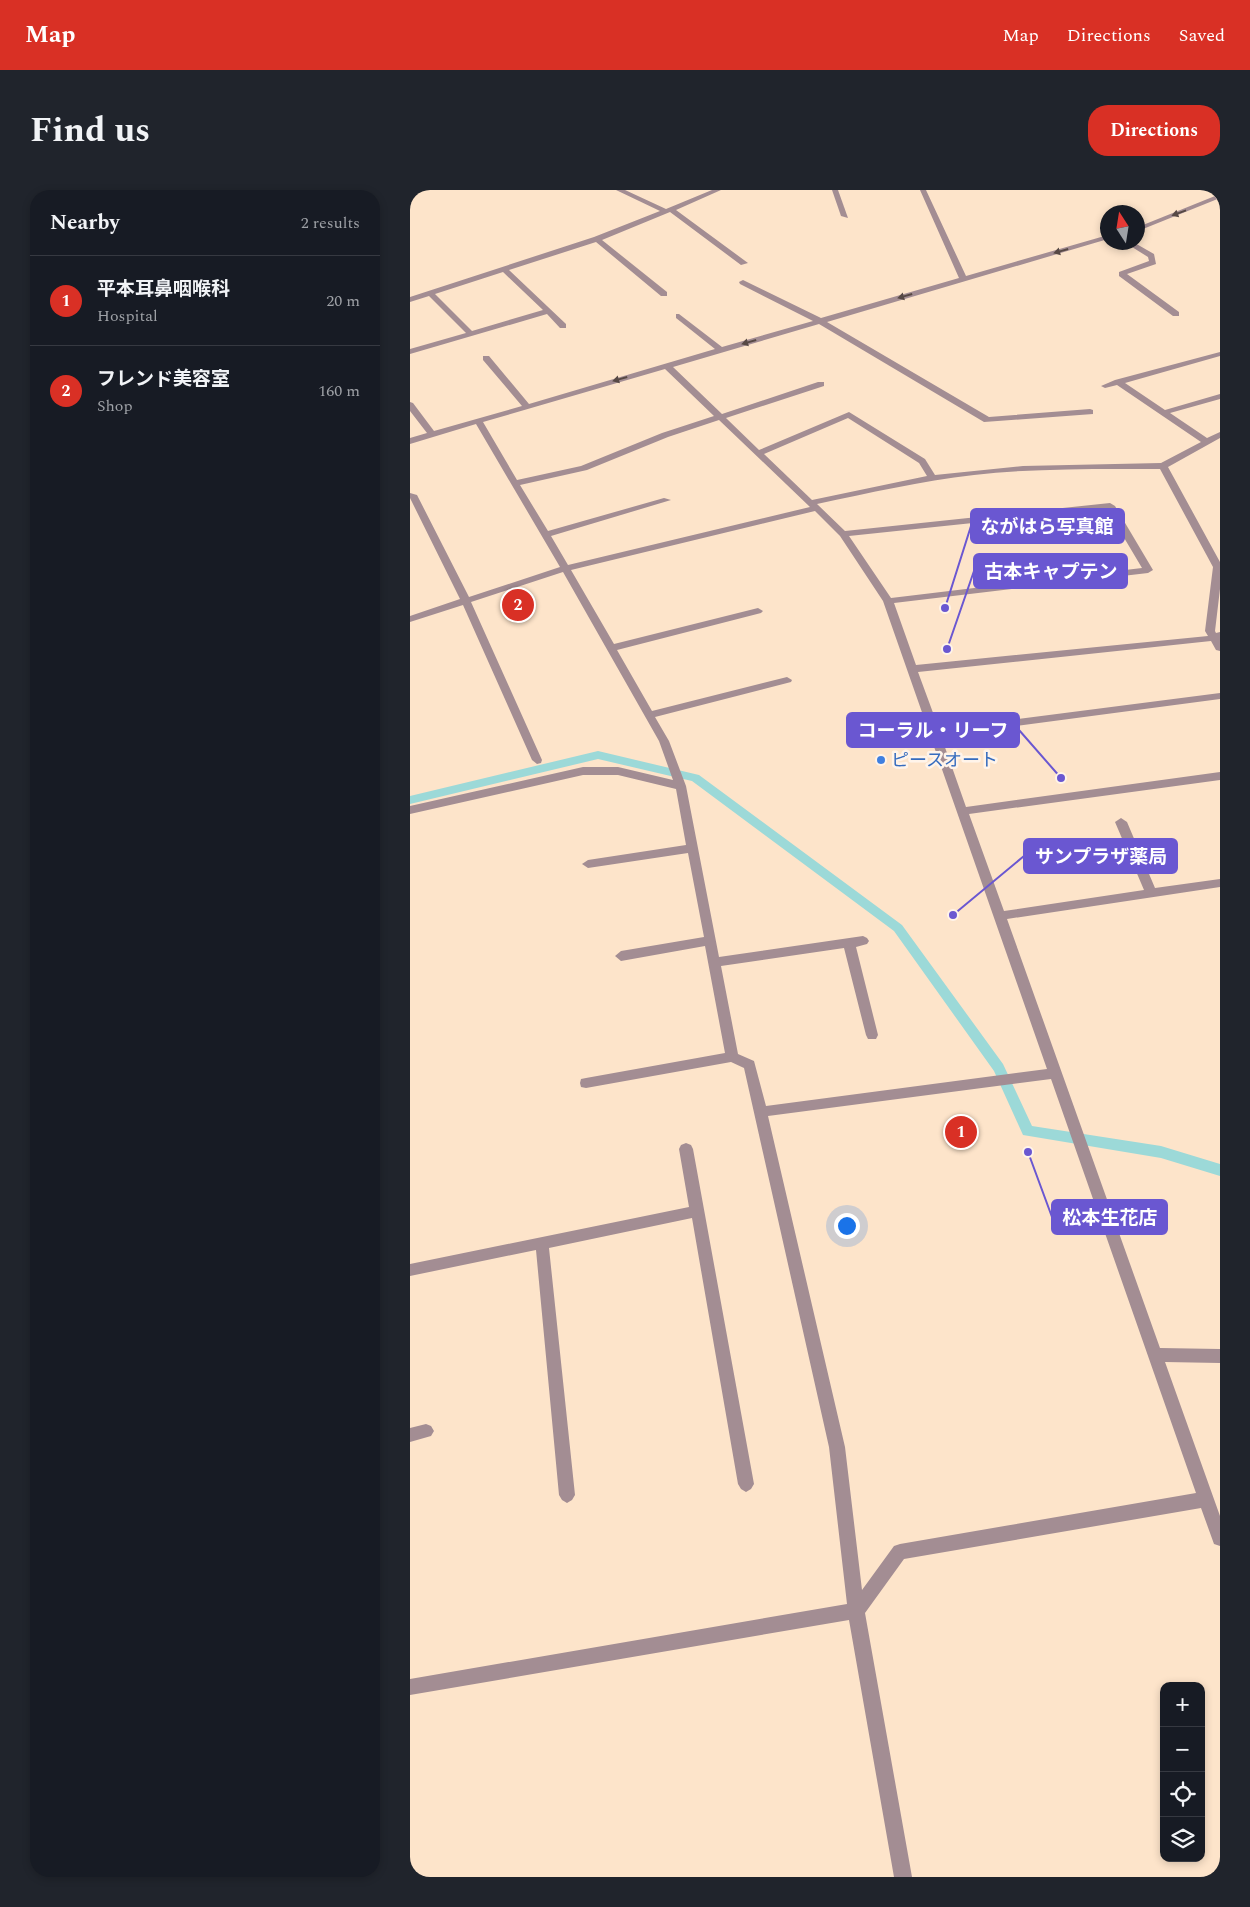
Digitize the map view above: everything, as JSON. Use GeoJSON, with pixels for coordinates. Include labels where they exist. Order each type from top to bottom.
{"type":"FeatureCollection","features":[{"type":"Feature","properties":{"kind":"street"},"geometry":{"type":"LineString","coordinates":[[618,190],[667,210],[744,263]]}},
{"type":"Feature","properties":{"kind":"street"},"geometry":{"type":"LineString","coordinates":[[410,300],[597,239],[718,190]]}},
{"type":"Feature","properties":{"kind":"street"},"geometry":{"type":"LineString","coordinates":[[835,190],[845,216]]}},
{"type":"Feature","properties":{"kind":"street"},"geometry":{"type":"LineString","coordinates":[[923,190],[964,279]]}},
{"type":"Feature","properties":{"kind":"street"},"geometry":{"type":"LineString","coordinates":[[1145,226],[1220,196]]}},
{"type":"Feature","properties":{"kind":"street"},"geometry":{"type":"LineString","coordinates":[[597,239],[664,294]]}},
{"type":"Feature","properties":{"kind":"street"},"geometry":{"type":"LineString","coordinates":[[410,441],[1100,239]]}},
{"type":"Feature","properties":{"kind":"street"},"geometry":{"type":"LineString","coordinates":[[1141,250],[1151,256],[1153,262],[1122,274],[1176,314]]}},
{"type":"Feature","properties":{"kind":"street"},"geometry":{"type":"LineString","coordinates":[[504,269],[563,326]]}},
{"type":"Feature","properties":{"kind":"street"},"geometry":{"type":"LineString","coordinates":[[744,282],[820,321],[987,420],[1090,412]]}},
{"type":"Feature","properties":{"kind":"street"},"geometry":{"type":"LineString","coordinates":[[430,293],[471,334]]}},
{"type":"Feature","properties":{"kind":"street"},"geometry":{"type":"LineString","coordinates":[[410,352],[548,311]]}},
{"type":"Feature","properties":{"kind":"street"},"geometry":{"type":"LineString","coordinates":[[679,316],[720,350]]}},
{"type":"Feature","properties":{"kind":"street"},"geometry":{"type":"LineString","coordinates":[[1106,386],[1220,354]]}},
{"type":"Feature","properties":{"kind":"street"},"geometry":{"type":"LineString","coordinates":[[486,358],[527,407]]}},
{"type":"Feature","properties":{"kind":"street"},"geometry":{"type":"LineString","coordinates":[[667,366],[814,505],[842,534],[888,601],[1220,1538]]}},
{"type":"Feature","properties":{"kind":"street"},"geometry":{"type":"LineString","coordinates":[[1118,382],[1207,442]]}},
{"type":"Feature","properties":{"kind":"street"},"geometry":{"type":"LineString","coordinates":[[515,483],[584,468],[665,435],[821,384]]}},
{"type":"Feature","properties":{"kind":"street"},"geometry":{"type":"LineString","coordinates":[[1163,413],[1220,396]]}},
{"type":"Feature","properties":{"kind":"street"},"geometry":{"type":"LineString","coordinates":[[410,405],[432,435]]}},
{"type":"Feature","properties":{"kind":"street"},"geometry":{"type":"LineString","coordinates":[[759,453],[849,415],[922,461],[933,479]]}},
{"type":"Feature","properties":{"kind":"street"},"geometry":{"type":"LineString","coordinates":[[478,421],[546,535],[664,741],[680,782],[732,1057]]}},
{"type":"Feature","properties":{"kind":"street"},"geometry":{"type":"LineString","coordinates":[[410,619],[565,568],[814,505],[933,479],[974,473],[1055,466],[1164,466],[1220,435]]}},
{"type":"Feature","properties":{"kind":"street"},"geometry":{"type":"LineString","coordinates":[[1164,466],[1218,567],[1210,631],[1217,636],[1220,648]]}},
{"type":"Feature","properties":{"kind":"street"},"geometry":{"type":"LineString","coordinates":[[414,495],[466,601],[536,760]]}},
{"type":"Feature","properties":{"kind":"street"},"geometry":{"type":"LineString","coordinates":[[546,535],[667,500]]}},
{"type":"Feature","properties":{"kind":"street"},"geometry":{"type":"LineString","coordinates":[[842,534],[1110,506],[1148,570],[888,601]]}},
{"type":"Feature","properties":{"kind":"street"},"geometry":{"type":"LineString","coordinates":[[611,648],[758,611]]}},
{"type":"Feature","properties":{"kind":"street"},"geometry":{"type":"LineString","coordinates":[[913,669],[1217,636]]}},
{"type":"Feature","properties":{"kind":"street"},"geometry":{"type":"LineString","coordinates":[[650,715],[787,680]]}},
{"type":"Feature","properties":{"kind":"street"},"geometry":{"type":"LineString","coordinates":[[935,733],[1220,696]]}},
{"type":"Feature","properties":{"kind":"street"},"geometry":{"type":"LineString","coordinates":[[410,810],[583,771],[618,771],[680,782]]}},
{"type":"Feature","properties":{"kind":"street"},"geometry":{"type":"LineString","coordinates":[[963,811],[1220,776]]}},
{"type":"Feature","properties":{"kind":"street"},"geometry":{"type":"LineString","coordinates":[[1120,822],[1151,893]]}},
{"type":"Feature","properties":{"kind":"street"},"geometry":{"type":"LineString","coordinates":[[588,864],[692,848]]}},
{"type":"Feature","properties":{"kind":"street"},"geometry":{"type":"LineString","coordinates":[[1000,916],[1220,883]]}},
{"type":"Feature","properties":{"kind":"street"},"geometry":{"type":"LineString","coordinates":[[621,956],[709,941]]}},
{"type":"Feature","properties":{"kind":"street"},"geometry":{"type":"LineString","coordinates":[[713,962],[863,941]]}},
{"type":"Feature","properties":{"kind":"street"},"geometry":{"type":"LineString","coordinates":[[849,943],[872,1035]]}},
{"type":"Feature","properties":{"kind":"street"},"geometry":{"type":"LineString","coordinates":[[586,1083],[732,1057],[750,1065],[837,1447],[856,1611],[903,1877]]}},
{"type":"Feature","properties":{"kind":"street"},"geometry":{"type":"LineString","coordinates":[[760,1112],[1056,1073]]}},
{"type":"Feature","properties":{"kind":"street"},"geometry":{"type":"LineString","coordinates":[[686,1149],[746,1484]]}},
{"type":"Feature","properties":{"kind":"street"},"geometry":{"type":"LineString","coordinates":[[410,1270],[697,1211]]}},
{"type":"Feature","properties":{"kind":"street"},"geometry":{"type":"LineString","coordinates":[[542,1244],[567,1495]]}},
{"type":"Feature","properties":{"kind":"street"},"geometry":{"type":"LineString","coordinates":[[1155,1355],[1220,1356]]}},
{"type":"Feature","properties":{"kind":"street"},"geometry":{"type":"LineString","coordinates":[[410,1435],[426,1430]]}},
{"type":"Feature","properties":{"kind":"street"},"geometry":{"type":"LineString","coordinates":[[410,1687],[856,1611],[900,1552],[1206,1499]]}},
{"type":"Feature","properties":{"kind":"waterway"},"geometry":{"type":"LineString","coordinates":[[410,800],[598,755],[695,778],[898,928],[999,1068],[1028,1131],[1161,1152],[1220,1170]]}},
{"type":"Feature","properties":{"kind":"place","name":"フレンド美容室"},"geometry":{"type":"Point","coordinates":[518,605]}},
{"type":"Feature","properties":{"kind":"place","name":"ながはら写真館"},"geometry":{"type":"Point","coordinates":[945,608]}},
{"type":"Feature","properties":{"kind":"place","name":"古本キャプテン"},"geometry":{"type":"Point","coordinates":[947,649]}},
{"type":"Feature","properties":{"kind":"place","name":"ピースオート"},"geometry":{"type":"Point","coordinates":[881,760]}},
{"type":"Feature","properties":{"kind":"place","name":"コーラル・リーフ"},"geometry":{"type":"Point","coordinates":[1061,778]}},
{"type":"Feature","properties":{"kind":"place","name":"サンプラザ薬局"},"geometry":{"type":"Point","coordinates":[953,915]}},
{"type":"Feature","properties":{"kind":"place","name":"平本耳鼻咽喉科"},"geometry":{"type":"Point","coordinates":[961,1132]}},
{"type":"Feature","properties":{"kind":"place","name":"松本生花店"},"geometry":{"type":"Point","coordinates":[1028,1152]}}]}
